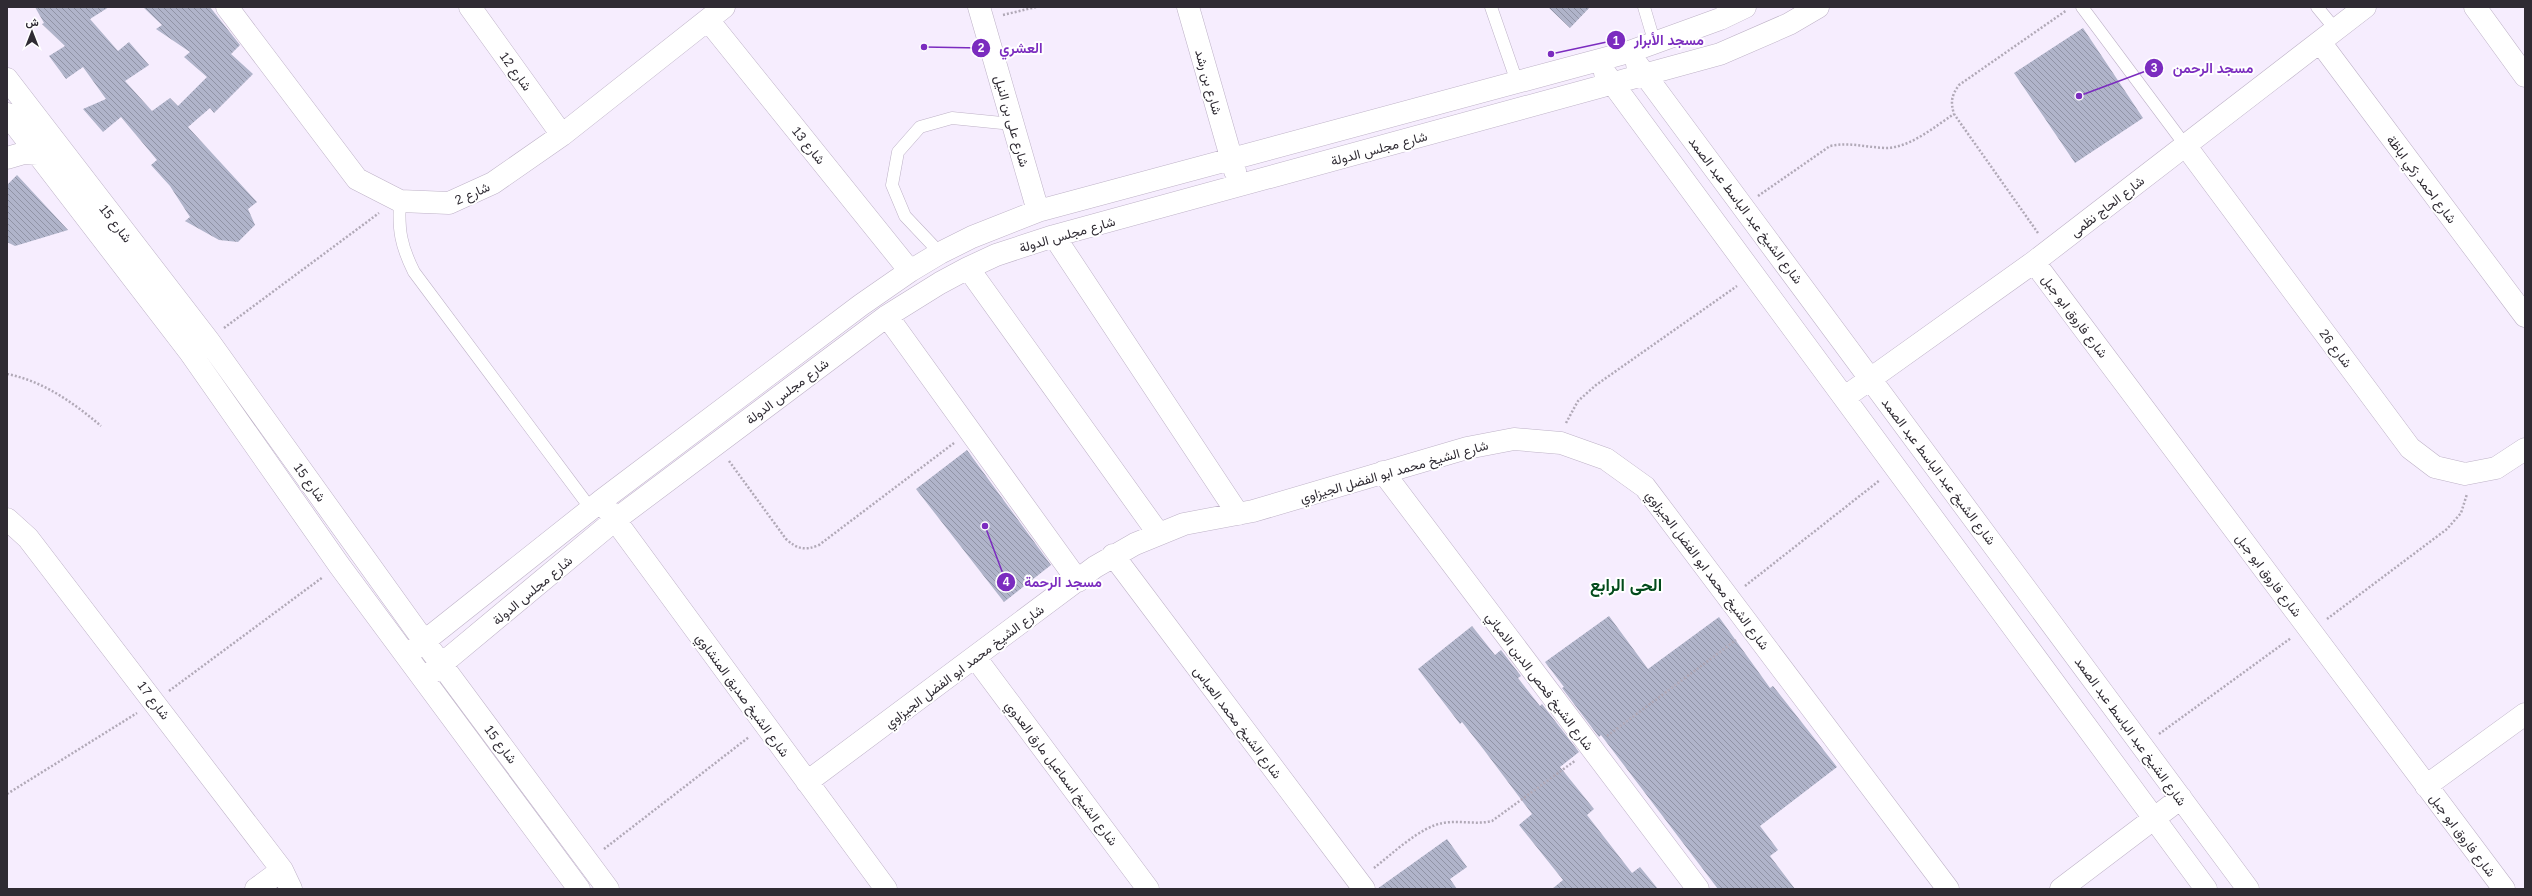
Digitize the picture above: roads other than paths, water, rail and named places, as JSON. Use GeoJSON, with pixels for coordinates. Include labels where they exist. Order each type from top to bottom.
{"type":"FeatureCollection","features":[{"type":"Feature","properties":{"kind":"street","name":"شارع 2"},"geometry":{"type":"LineString","coordinates":[[227,7],[357,179],[400,201],[449,203],[493,183],[562,135],[716,13]]}},
{"type":"Feature","properties":{"kind":"street","name":"شارع 12"},"geometry":{"type":"LineString","coordinates":[[470,7],[562,135]]}},
{"type":"Feature","properties":{"kind":"street","name":"شارع بن رشد"},"geometry":{"type":"LineString","coordinates":[[1188,7],[1239,187]]}},
{"type":"Feature","properties":{"kind":"street","name":"شارع مجلس الدولة"},"geometry":{"type":"LineString","coordinates":[[407,655],[596,505],[861,305],[910,271],[940,253],[985,232],[1038,211],[1629,52],[1655,44],[1744,7]]}},
{"type":"Feature","properties":{"kind":"street","name":"شارع مجلس الدولة"},"geometry":{"type":"LineString","coordinates":[[425,678],[615,520],[882,320],[927,291],[968,268],[1003,253],[1054,236],[1239,187],[1720,54],[1789,24],[1818,7]]}},
{"type":"Feature","properties":{"kind":"street","name":"شارع الحاج نظمى"},"geometry":{"type":"LineString","coordinates":[[1845,397],[2042,256],[2365,7]]}},
{"type":"Feature","properties":{"kind":"street"},"geometry":{"type":"LineString","coordinates":[[2474,7],[2525,76]]}},
{"type":"Feature","properties":{"kind":"street","name":"شارع 13"},"geometry":{"type":"LineString","coordinates":[[716,13],[910,271]]}},
{"type":"Feature","properties":{"kind":"street","name":"شارع على بن النيل"},"geometry":{"type":"LineString","coordinates":[[981,14],[1038,211]]}},
{"type":"Feature","properties":{"kind":"street","name":"شارع احمد زكي اباظة"},"geometry":{"type":"LineString","coordinates":[[2328,36],[2525,316]]}},
{"type":"Feature","properties":{"kind":"street","name":"شارع الشيخ عبد الباسط عبد الصمد"},"geometry":{"type":"LineString","coordinates":[[1629,52],[2248,889]]}},
{"type":"Feature","properties":{"kind":"street"},"geometry":{"type":"LineString","coordinates":[[1596,61],[1897,467],[2206,889]]}},
{"type":"Feature","properties":{"kind":"street","name":"شارع 15"},"geometry":{"type":"LineString","coordinates":[[7,79],[88,203],[189,351],[339,565],[425,678],[579,889]]}},
{"type":"Feature","properties":{"kind":"street","name":"شارع 15"},"geometry":{"type":"LineString","coordinates":[[7,114],[38,154],[88,203],[208,340],[424,641],[608,889]]}},
{"type":"Feature","properties":{"kind":"street","name":"شارع 26"},"geometry":{"type":"LineString","coordinates":[[2186,145],[2410,448],[2435,467],[2465,474],[2496,468],[2525,449]]}},
{"type":"Feature","properties":{"kind":"street"},"geometry":{"type":"LineString","coordinates":[[7,158],[24,153],[38,154]]}},
{"type":"Feature","properties":{"kind":"street"},"geometry":{"type":"LineString","coordinates":[[1054,236],[1238,514]]}},
{"type":"Feature","properties":{"kind":"street","name":"شارع فاروق ابو جبل"},"geometry":{"type":"LineString","coordinates":[[2042,256],[2309,629],[2504,889]]}},
{"type":"Feature","properties":{"kind":"street"},"geometry":{"type":"LineString","coordinates":[[968,268],[1158,533]]}},
{"type":"Feature","properties":{"kind":"street"},"geometry":{"type":"LineString","coordinates":[[861,305],[882,320],[970,431],[1078,580]]}},
{"type":"Feature","properties":{"kind":"street","name":"شارع الشيخ محمد ابو الفضل الجيزاوي"},"geometry":{"type":"LineString","coordinates":[[807,782],[1078,580],[1113,556],[1158,533],[1184,524],[1268,507],[1466,448],[1514,439],[1561,443],[1606,459],[1644,487],[1948,889]]}},
{"type":"Feature","properties":{"kind":"street","name":"شارع الشيخ فحص الدين الامباني"},"geometry":{"type":"LineString","coordinates":[[1383,472],[1698,889]]}},
{"type":"Feature","properties":{"kind":"street","name":"شارع الشيخ صديق المنشاوي"},"geometry":{"type":"LineString","coordinates":[[596,505],[615,520],[886,889]]}},
{"type":"Feature","properties":{"kind":"street","name":"شارع 17"},"geometry":{"type":"LineString","coordinates":[[7,519],[28,538],[155,701],[287,880]]}},
{"type":"Feature","properties":{"kind":"street","name":"شارع الشيخ محمد العباس"},"geometry":{"type":"LineString","coordinates":[[1113,556],[1360,885]]}},
{"type":"Feature","properties":{"kind":"street","name":"شارع الشيخ اسماعيل مارق العدوي"},"geometry":{"type":"LineString","coordinates":[[975,657],[1148,889]]}},
{"type":"Feature","properties":{"kind":"street"},"geometry":{"type":"LineString","coordinates":[[2426,786],[2525,714]]}},
{"type":"Feature","properties":{"kind":"street"},"geometry":{"type":"LineString","coordinates":[[2061,889],[2181,798]]}},
{"type":"Feature","properties":{"kind":"street"},"geometry":{"type":"LineString","coordinates":[[256,889],[287,880]]}},
{"type":"Feature","properties":{"kind":"lane"},"geometry":{"type":"LineString","coordinates":[[1491,7],[1517,82]]}},
{"type":"Feature","properties":{"kind":"lane"},"geometry":{"type":"LineString","coordinates":[[1644,7],[1655,44]]}},
{"type":"Feature","properties":{"kind":"lane"},"geometry":{"type":"LineString","coordinates":[[2082,7],[2186,145]]}},
{"type":"Feature","properties":{"kind":"lane"},"geometry":{"type":"LineString","coordinates":[[2317,7],[2328,36]]}},
{"type":"Feature","properties":{"kind":"lane"},"geometry":{"type":"LineString","coordinates":[[940,253],[904,216],[892,185],[898,152],[920,127],[952,118],[1012,124]]}},
{"type":"Feature","properties":{"kind":"lane"},"geometry":{"type":"LineString","coordinates":[[400,201],[399,232],[403,250],[414,272],[596,505]]}},
{"type":"Feature","properties":{"kind":"place","name":"العشري"},"geometry":{"type":"Point","coordinates":[924,47]}},
{"type":"Feature","properties":{"kind":"place","name":"مسجد الأبرار"},"geometry":{"type":"Point","coordinates":[1551,54]}},
{"type":"Feature","properties":{"kind":"place","name":"مسجد الرحمن"},"geometry":{"type":"Point","coordinates":[2079,96]}},
{"type":"Feature","properties":{"kind":"place","name":"مسجد الرحمة"},"geometry":{"type":"Point","coordinates":[985,526]}},
{"type":"Feature","properties":{"kind":"district","name":"الحى الرابع"},"geometry":{"type":"Point","coordinates":[1626,585]}}]}
